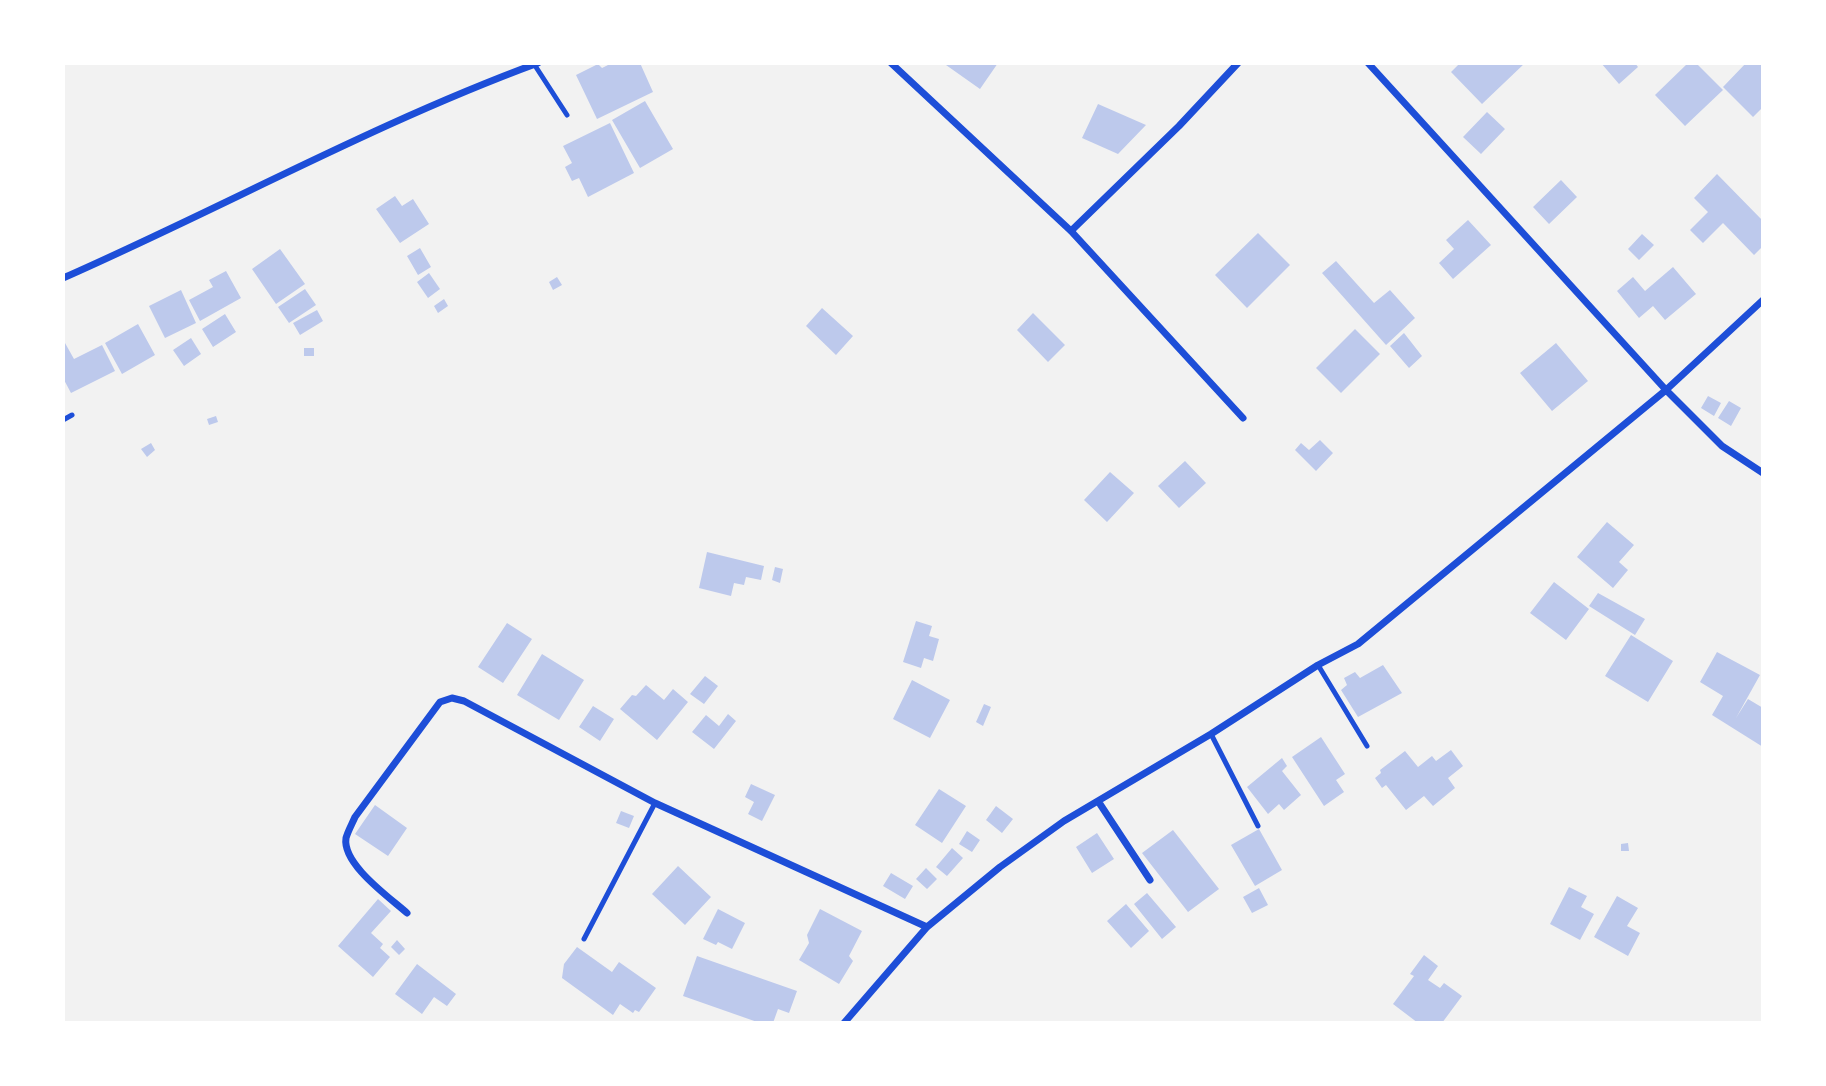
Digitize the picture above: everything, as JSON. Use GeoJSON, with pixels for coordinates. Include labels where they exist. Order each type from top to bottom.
{"type":"FeatureCollection","features":[{"type":"Feature","properties":{"kind":"street"},"geometry":{"type":"LineString","coordinates":[[891,63],[1071,231],[1243,418]]}},
{"type":"Feature","properties":{"kind":"street"},"geometry":{"type":"LineString","coordinates":[[1071,231],[1179,126],[1238,63]]}},
{"type":"Feature","properties":{"kind":"street"},"geometry":{"type":"LineString","coordinates":[[1368,63],[1665,390],[1723,446],[1763,473]]}},
{"type":"Feature","properties":{"kind":"street"},"geometry":{"type":"LineString","coordinates":[[63,278],[403,118],[536,64]]}},
{"type":"Feature","properties":{"kind":"street"},"geometry":{"type":"LineString","coordinates":[[844,1023],[927,927],[1000,867],[1064,821],[1211,734],[1318,665],[1358,644],[1665,390],[1763,300]]}},
{"type":"Feature","properties":{"kind":"street"},"geometry":{"type":"LineString","coordinates":[[407,913],[362,873],[348,853],[346,839],[355,817],[440,702],[452,698],[464,701],[655,803],[927,927]]}},
{"type":"Feature","properties":{"kind":"street"},"geometry":{"type":"LineString","coordinates":[[1098,802],[1150,880]]}},
{"type":"Feature","properties":{"kind":"lane"},"geometry":{"type":"LineString","coordinates":[[536,64],[567,115]]}},
{"type":"Feature","properties":{"kind":"lane"},"geometry":{"type":"LineString","coordinates":[[63,420],[72,415]]}},
{"type":"Feature","properties":{"kind":"lane"},"geometry":{"type":"LineString","coordinates":[[1318,665],[1367,746]]}},
{"type":"Feature","properties":{"kind":"lane"},"geometry":{"type":"LineString","coordinates":[[1211,734],[1258,826]]}},
{"type":"Feature","properties":{"kind":"lane"},"geometry":{"type":"LineString","coordinates":[[584,939],[655,803]]}},
{"type":"Feature","properties":{"kind":"building"},"geometry":{"type":"Polygon","coordinates":[[[612,63],[640,63],[653,92],[597,119],[576,75],[598,64],[602,68],[612,63]]]}},
{"type":"Feature","properties":{"kind":"building"},"geometry":{"type":"Polygon","coordinates":[[[998,63],[980,89],[946,65],[998,63]]]}},
{"type":"Feature","properties":{"kind":"building"},"geometry":{"type":"Polygon","coordinates":[[[1460,63],[1525,63],[1482,104],[1451,72],[1460,63]]]}},
{"type":"Feature","properties":{"kind":"building"},"geometry":{"type":"Polygon","coordinates":[[[1601,63],[1635,63],[1638,67],[1619,84],[1601,63]]]}},
{"type":"Feature","properties":{"kind":"building"},"geometry":{"type":"Polygon","coordinates":[[[1688,63],[1696,63],[1723,90],[1685,126],[1655,95],[1688,63]]]}},
{"type":"Feature","properties":{"kind":"building"},"geometry":{"type":"Polygon","coordinates":[[[1746,63],[1763,63],[1763,107],[1753,117],[1723,87],[1746,63]]]}},
{"type":"Feature","properties":{"kind":"building"},"geometry":{"type":"Polygon","coordinates":[[[645,101],[673,149],[640,168],[612,120],[645,101]]]}},
{"type":"Feature","properties":{"kind":"building"},"geometry":{"type":"Polygon","coordinates":[[[1098,104],[1146,125],[1118,154],[1082,138],[1098,104]]]}},
{"type":"Feature","properties":{"kind":"building"},"geometry":{"type":"Polygon","coordinates":[[[1487,112],[1505,129],[1481,154],[1463,137],[1487,112]]]}},
{"type":"Feature","properties":{"kind":"building"},"geometry":{"type":"Polygon","coordinates":[[[610,123],[634,173],[588,197],[579,178],[572,181],[565,167],[572,163],[563,146],[610,123]]]}},
{"type":"Feature","properties":{"kind":"building"},"geometry":{"type":"Polygon","coordinates":[[[1717,174],[1763,221],[1763,246],[1754,255],[1723,223],[1703,243],[1690,230],[1708,212],[1694,198],[1717,174]]]}},
{"type":"Feature","properties":{"kind":"building"},"geometry":{"type":"Polygon","coordinates":[[[1561,180],[1577,197],[1549,224],[1533,207],[1561,180]]]}},
{"type":"Feature","properties":{"kind":"building"},"geometry":{"type":"Polygon","coordinates":[[[395,196],[402,206],[413,199],[429,224],[400,243],[376,209],[395,196]]]}},
{"type":"Feature","properties":{"kind":"building"},"geometry":{"type":"Polygon","coordinates":[[[1468,220],[1491,245],[1453,279],[1439,263],[1454,249],[1446,240],[1468,220]]]}},
{"type":"Feature","properties":{"kind":"building"},"geometry":{"type":"Polygon","coordinates":[[[1258,233],[1290,265],[1247,308],[1215,275],[1258,233]]]}},
{"type":"Feature","properties":{"kind":"building"},"geometry":{"type":"Polygon","coordinates":[[[1642,234],[1654,245],[1639,260],[1628,249],[1642,234]]]}},
{"type":"Feature","properties":{"kind":"building"},"geometry":{"type":"Polygon","coordinates":[[[420,248],[431,267],[418,275],[407,256],[420,248]]]}},
{"type":"Feature","properties":{"kind":"building"},"geometry":{"type":"Polygon","coordinates":[[[280,249],[305,284],[276,304],[252,269],[280,249]]]}},
{"type":"Feature","properties":{"kind":"building"},"geometry":{"type":"Polygon","coordinates":[[[1336,261],[1374,303],[1390,290],[1415,318],[1386,345],[1322,273],[1336,261]]]}},
{"type":"Feature","properties":{"kind":"building"},"geometry":{"type":"Polygon","coordinates":[[[1673,267],[1696,294],[1665,320],[1653,306],[1639,318],[1617,291],[1633,277],[1645,291],[1673,267]]]}},
{"type":"Feature","properties":{"kind":"building"},"geometry":{"type":"Polygon","coordinates":[[[226,271],[241,298],[200,321],[189,300],[213,287],[209,280],[226,271]]]}},
{"type":"Feature","properties":{"kind":"building"},"geometry":{"type":"Polygon","coordinates":[[[429,273],[440,289],[428,298],[417,282],[429,273]]]}},
{"type":"Feature","properties":{"kind":"building"},"geometry":{"type":"Polygon","coordinates":[[[557,277],[562,285],[553,290],[549,282],[557,277]]]}},
{"type":"Feature","properties":{"kind":"building"},"geometry":{"type":"Polygon","coordinates":[[[305,289],[316,305],[289,323],[278,307],[305,289]]]}},
{"type":"Feature","properties":{"kind":"building"},"geometry":{"type":"Polygon","coordinates":[[[181,290],[196,323],[165,338],[149,306],[181,290]]]}},
{"type":"Feature","properties":{"kind":"building"},"geometry":{"type":"Polygon","coordinates":[[[444,299],[448,306],[438,313],[434,306],[444,299]]]}},
{"type":"Feature","properties":{"kind":"building"},"geometry":{"type":"Polygon","coordinates":[[[822,308],[853,336],[836,355],[806,326],[822,308]]]}},
{"type":"Feature","properties":{"kind":"building"},"geometry":{"type":"Polygon","coordinates":[[[317,310],[323,321],[300,335],[293,323],[317,310]]]}},
{"type":"Feature","properties":{"kind":"building"},"geometry":{"type":"Polygon","coordinates":[[[1033,313],[1065,345],[1048,362],[1017,330],[1033,313]]]}},
{"type":"Feature","properties":{"kind":"building"},"geometry":{"type":"Polygon","coordinates":[[[225,314],[236,332],[213,347],[202,329],[225,314]]]}},
{"type":"Feature","properties":{"kind":"building"},"geometry":{"type":"Polygon","coordinates":[[[138,324],[155,355],[122,374],[105,343],[138,324]]]}},
{"type":"Feature","properties":{"kind":"building"},"geometry":{"type":"Polygon","coordinates":[[[1355,329],[1380,354],[1341,393],[1316,368],[1355,329]]]}},
{"type":"Feature","properties":{"kind":"building"},"geometry":{"type":"Polygon","coordinates":[[[1404,333],[1422,356],[1409,368],[1390,346],[1404,333]]]}},
{"type":"Feature","properties":{"kind":"building"},"geometry":{"type":"Polygon","coordinates":[[[191,338],[201,354],[184,366],[173,350],[191,338]]]}},
{"type":"Feature","properties":{"kind":"building"},"geometry":{"type":"Polygon","coordinates":[[[65,343],[74,359],[102,345],[115,371],[71,393],[63,378],[65,343]]]}},
{"type":"Feature","properties":{"kind":"building"},"geometry":{"type":"Polygon","coordinates":[[[1556,343],[1588,381],[1552,411],[1520,373],[1556,343]]]}},
{"type":"Feature","properties":{"kind":"building"},"geometry":{"type":"Polygon","coordinates":[[[304,348],[314,348],[314,356],[304,356],[304,348]]]}},
{"type":"Feature","properties":{"kind":"building"},"geometry":{"type":"Polygon","coordinates":[[[1708,396],[1721,403],[1714,416],[1701,408],[1708,396]]]}},
{"type":"Feature","properties":{"kind":"building"},"geometry":{"type":"Polygon","coordinates":[[[1729,401],[1741,408],[1731,426],[1718,418],[1729,401]]]}},
{"type":"Feature","properties":{"kind":"building"},"geometry":{"type":"Polygon","coordinates":[[[216,416],[218,422],[209,425],[207,419],[216,416]]]}},
{"type":"Feature","properties":{"kind":"building"},"geometry":{"type":"Polygon","coordinates":[[[1320,440],[1333,453],[1316,471],[1295,450],[1301,443],[1309,450],[1320,440]]]}},
{"type":"Feature","properties":{"kind":"building"},"geometry":{"type":"Polygon","coordinates":[[[151,443],[155,450],[147,457],[141,449],[151,443]]]}},
{"type":"Feature","properties":{"kind":"building"},"geometry":{"type":"Polygon","coordinates":[[[1185,461],[1206,483],[1179,508],[1158,486],[1185,461]]]}},
{"type":"Feature","properties":{"kind":"building"},"geometry":{"type":"Polygon","coordinates":[[[1110,472],[1134,493],[1107,522],[1084,500],[1110,472]]]}},
{"type":"Feature","properties":{"kind":"building"},"geometry":{"type":"Polygon","coordinates":[[[1607,522],[1634,545],[1619,562],[1628,570],[1613,588],[1577,557],[1607,522]]]}},
{"type":"Feature","properties":{"kind":"building"},"geometry":{"type":"Polygon","coordinates":[[[707,552],[764,566],[761,580],[746,577],[744,585],[734,583],[731,596],[699,588],[707,552]]]}},
{"type":"Feature","properties":{"kind":"building"},"geometry":{"type":"Polygon","coordinates":[[[775,567],[783,569],[780,583],[772,580],[775,567]]]}},
{"type":"Feature","properties":{"kind":"building"},"geometry":{"type":"Polygon","coordinates":[[[1554,582],[1589,609],[1566,640],[1530,613],[1554,582]]]}},
{"type":"Feature","properties":{"kind":"building"},"geometry":{"type":"Polygon","coordinates":[[[1598,593],[1645,619],[1635,635],[1589,606],[1598,593]]]}},
{"type":"Feature","properties":{"kind":"building"},"geometry":{"type":"Polygon","coordinates":[[[916,621],[932,626],[929,636],[939,639],[933,661],[924,658],[921,668],[903,662],[916,621]]]}},
{"type":"Feature","properties":{"kind":"building"},"geometry":{"type":"Polygon","coordinates":[[[507,623],[532,639],[503,683],[478,667],[507,623]]]}},
{"type":"Feature","properties":{"kind":"building"},"geometry":{"type":"Polygon","coordinates":[[[1631,635],[1673,661],[1648,702],[1605,676],[1631,635]]]}},
{"type":"Feature","properties":{"kind":"building"},"geometry":{"type":"Polygon","coordinates":[[[1717,652],[1760,675],[1736,718],[1748,699],[1763,708],[1763,747],[1712,715],[1723,696],[1700,682],[1717,652]]]}},
{"type":"Feature","properties":{"kind":"building"},"geometry":{"type":"Polygon","coordinates":[[[542,654],[584,680],[559,720],[517,695],[542,654]]]}},
{"type":"Feature","properties":{"kind":"building"},"geometry":{"type":"Polygon","coordinates":[[[1383,665],[1402,693],[1358,717],[1341,690],[1347,685],[1344,678],[1355,672],[1360,678],[1383,665]]]}},
{"type":"Feature","properties":{"kind":"building"},"geometry":{"type":"Polygon","coordinates":[[[705,676],[718,686],[704,704],[690,694],[705,676]]]}},
{"type":"Feature","properties":{"kind":"building"},"geometry":{"type":"Polygon","coordinates":[[[912,680],[950,700],[930,738],[893,719],[912,680]]]}},
{"type":"Feature","properties":{"kind":"building"},"geometry":{"type":"Polygon","coordinates":[[[646,685],[664,700],[673,689],[688,702],[657,740],[620,709],[632,695],[636,696],[646,685]]]}},
{"type":"Feature","properties":{"kind":"building"},"geometry":{"type":"Polygon","coordinates":[[[984,704],[991,707],[983,726],[976,722],[984,704]]]}},
{"type":"Feature","properties":{"kind":"building"},"geometry":{"type":"Polygon","coordinates":[[[593,706],[614,719],[600,741],[579,727],[593,706]]]}},
{"type":"Feature","properties":{"kind":"building"},"geometry":{"type":"Polygon","coordinates":[[[728,714],[736,721],[714,749],[692,732],[706,715],[719,726],[728,714]]]}},
{"type":"Feature","properties":{"kind":"building"},"geometry":{"type":"Polygon","coordinates":[[[1321,737],[1345,774],[1336,780],[1344,792],[1324,806],[1292,757],[1321,737]]]}},
{"type":"Feature","properties":{"kind":"building"},"geometry":{"type":"Polygon","coordinates":[[[1451,750],[1463,766],[1448,778],[1455,788],[1433,806],[1424,796],[1406,810],[1386,785],[1382,788],[1375,778],[1381,773],[1380,770],[1405,751],[1418,767],[1432,756],[1436,761],[1451,750]]]}},
{"type":"Feature","properties":{"kind":"building"},"geometry":{"type":"Polygon","coordinates":[[[1282,758],[1287,766],[1282,771],[1301,795],[1284,810],[1279,804],[1268,814],[1247,787],[1282,758]]]}},
{"type":"Feature","properties":{"kind":"building"},"geometry":{"type":"Polygon","coordinates":[[[751,784],[775,795],[762,821],[748,814],[754,802],[745,797],[751,784]]]}},
{"type":"Feature","properties":{"kind":"building"},"geometry":{"type":"Polygon","coordinates":[[[939,789],[966,806],[942,843],[915,825],[939,789]]]}},
{"type":"Feature","properties":{"kind":"building"},"geometry":{"type":"Polygon","coordinates":[[[375,805],[407,828],[388,856],[355,834],[375,805]]]}},
{"type":"Feature","properties":{"kind":"building"},"geometry":{"type":"Polygon","coordinates":[[[996,806],[1013,819],[1002,833],[986,820],[996,806]]]}},
{"type":"Feature","properties":{"kind":"building"},"geometry":{"type":"Polygon","coordinates":[[[621,811],[634,816],[629,828],[616,823],[621,811]]]}},
{"type":"Feature","properties":{"kind":"building"},"geometry":{"type":"Polygon","coordinates":[[[1259,829],[1282,870],[1255,886],[1231,845],[1259,829]]]}},
{"type":"Feature","properties":{"kind":"building"},"geometry":{"type":"Polygon","coordinates":[[[1173,830],[1219,889],[1188,912],[1142,853],[1173,830]]]}},
{"type":"Feature","properties":{"kind":"building"},"geometry":{"type":"Polygon","coordinates":[[[967,831],[980,840],[972,852],[959,844],[967,831]]]}},
{"type":"Feature","properties":{"kind":"building"},"geometry":{"type":"Polygon","coordinates":[[[1097,833],[1114,859],[1092,873],[1076,847],[1097,833]]]}},
{"type":"Feature","properties":{"kind":"building"},"geometry":{"type":"Polygon","coordinates":[[[1628,843],[1629,851],[1621,851],[1621,844],[1628,843]]]}},
{"type":"Feature","properties":{"kind":"building"},"geometry":{"type":"Polygon","coordinates":[[[952,848],[963,858],[947,876],[936,867],[952,848]]]}},
{"type":"Feature","properties":{"kind":"building"},"geometry":{"type":"Polygon","coordinates":[[[678,866],[711,897],[685,925],[652,894],[678,866]]]}},
{"type":"Feature","properties":{"kind":"building"},"geometry":{"type":"Polygon","coordinates":[[[926,868],[937,879],[927,889],[916,879],[926,868]]]}},
{"type":"Feature","properties":{"kind":"building"},"geometry":{"type":"Polygon","coordinates":[[[891,873],[913,886],[905,899],[883,886],[891,873]]]}},
{"type":"Feature","properties":{"kind":"building"},"geometry":{"type":"Polygon","coordinates":[[[1569,887],[1587,896],[1581,907],[1594,914],[1580,940],[1550,924],[1569,887]]]}},
{"type":"Feature","properties":{"kind":"building"},"geometry":{"type":"Polygon","coordinates":[[[1259,888],[1268,905],[1252,913],[1243,897],[1259,888]]]}},
{"type":"Feature","properties":{"kind":"building"},"geometry":{"type":"Polygon","coordinates":[[[1147,893],[1176,927],[1162,939],[1134,904],[1147,893]]]}},
{"type":"Feature","properties":{"kind":"building"},"geometry":{"type":"Polygon","coordinates":[[[1617,896],[1638,908],[1627,926],[1640,933],[1628,956],[1594,937],[1617,896]]]}},
{"type":"Feature","properties":{"kind":"building"},"geometry":{"type":"Polygon","coordinates":[[[378,899],[391,911],[371,933],[383,944],[380,948],[390,957],[373,977],[338,946],[378,899]]]}},
{"type":"Feature","properties":{"kind":"building"},"geometry":{"type":"Polygon","coordinates":[[[1126,904],[1149,931],[1131,948],[1107,921],[1126,904]]]}},
{"type":"Feature","properties":{"kind":"building"},"geometry":{"type":"Polygon","coordinates":[[[718,909],[745,923],[732,949],[703,939],[718,909]]]}},
{"type":"Feature","properties":{"kind":"building"},"geometry":{"type":"Polygon","coordinates":[[[820,909],[862,931],[849,956],[853,961],[839,984],[799,960],[809,943],[807,935],[820,909]]]}},
{"type":"Feature","properties":{"kind":"building"},"geometry":{"type":"Polygon","coordinates":[[[397,940],[405,949],[399,955],[391,947],[397,940]]]}},
{"type":"Feature","properties":{"kind":"building"},"geometry":{"type":"Polygon","coordinates":[[[577,947],[612,972],[619,962],[656,988],[639,1012],[635,1010],[633,1013],[620,1004],[613,1015],[562,978],[564,964],[577,947]]]}},
{"type":"Feature","properties":{"kind":"building"},"geometry":{"type":"Polygon","coordinates":[[[1424,955],[1438,966],[1428,980],[1440,988],[1444,983],[1462,996],[1442,1023],[1418,1023],[1393,1004],[1414,976],[1410,974],[1424,955]]]}},
{"type":"Feature","properties":{"kind":"building"},"geometry":{"type":"Polygon","coordinates":[[[697,956],[797,991],[789,1013],[778,1009],[773,1023],[760,1023],[683,996],[697,956]]]}},
{"type":"Feature","properties":{"kind":"building"},"geometry":{"type":"Polygon","coordinates":[[[417,964],[456,994],[447,1006],[434,997],[422,1014],[395,994],[417,964]]]}}]}
